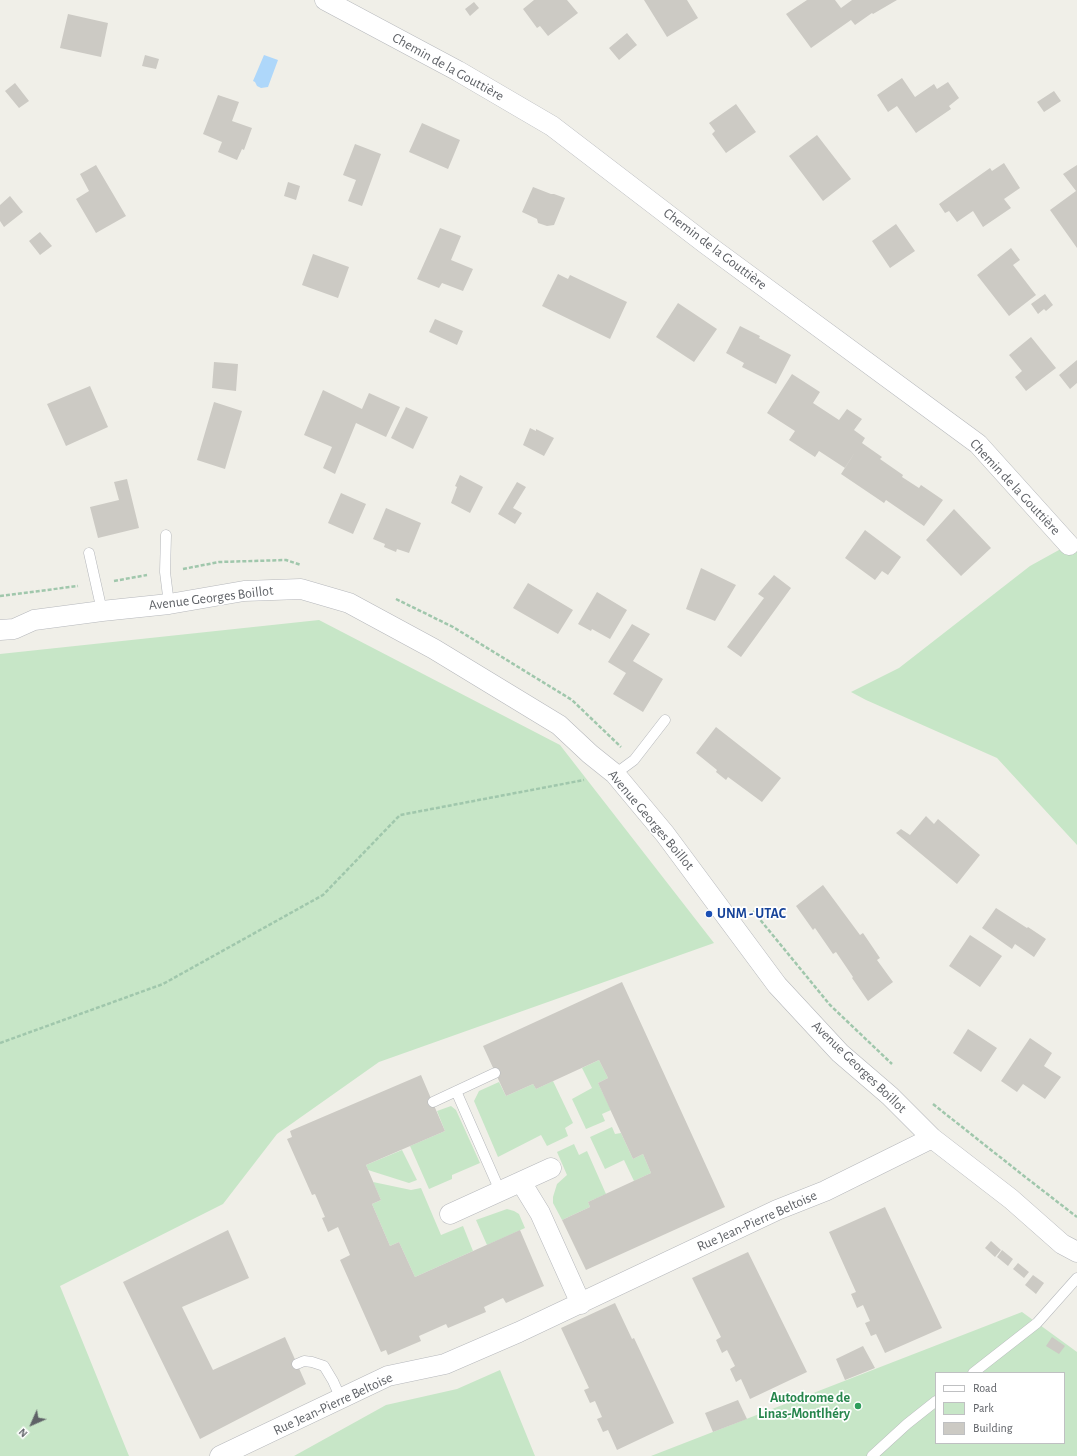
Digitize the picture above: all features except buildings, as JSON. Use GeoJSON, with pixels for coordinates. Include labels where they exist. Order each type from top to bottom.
{"type":"FeatureCollection","features":[{"type":"Feature","properties":{"kind":"street","name":"Chemin de la Gouttière"},"geometry":{"type":"LineString","coordinates":[[325,0],[458,71],[552,126],[706,244],[978,444],[1069,545]]}},
{"type":"Feature","properties":{"kind":"street","name":"Avenue Georges Boillot"},"geometry":{"type":"LineString","coordinates":[[0,630],[14,628],[34,620],[169,604],[244,591],[301,589],[349,603],[434,649],[559,725],[590,754],[615,774],[665,834],[777,985],[840,1053],[890,1096],[932,1138],[1011,1199],[1062,1244],[1077,1252]]}},
{"type":"Feature","properties":{"kind":"street","name":"Rue Jean-Pierre Beltoise"},"geometry":{"type":"LineString","coordinates":[[220,1456],[388,1376],[445,1364],[581,1304],[648,1270],[776,1210],[825,1191],[932,1138]]}},
{"type":"Feature","properties":{"kind":"street"},"geometry":{"type":"LineString","coordinates":[[450,1214],[551,1168]]}},
{"type":"Feature","properties":{"kind":"street"},"geometry":{"type":"LineString","coordinates":[[522,1182],[540,1213],[581,1304]]}},
{"type":"Feature","properties":{"kind":"lane"},"geometry":{"type":"LineString","coordinates":[[166,536],[165,572],[169,604]]}},
{"type":"Feature","properties":{"kind":"lane"},"geometry":{"type":"LineString","coordinates":[[89,554],[102,611]]}},
{"type":"Feature","properties":{"kind":"lane"},"geometry":{"type":"LineString","coordinates":[[615,774],[634,760],[665,720]]}},
{"type":"Feature","properties":{"kind":"lane"},"geometry":{"type":"LineString","coordinates":[[433,1102],[495,1073]]}},
{"type":"Feature","properties":{"kind":"lane"},"geometry":{"type":"LineString","coordinates":[[456,1091],[500,1191]]}},
{"type":"Feature","properties":{"kind":"lane"},"geometry":{"type":"LineString","coordinates":[[974,1372],[1037,1323],[1077,1278]]}},
{"type":"Feature","properties":{"kind":"lane"},"geometry":{"type":"LineString","coordinates":[[297,1364],[304,1361],[324,1366],[341,1398]]}},
{"type":"Feature","properties":{"kind":"lane"},"geometry":{"type":"LineString","coordinates":[[872,1456],[907,1424],[935,1403]]}},
{"type":"Feature","properties":{"kind":"path"},"geometry":{"type":"LineString","coordinates":[[0,596],[96,584],[219,562],[286,560],[308,567]]}},
{"type":"Feature","properties":{"kind":"path"},"geometry":{"type":"LineString","coordinates":[[392,598],[453,627],[572,700],[608,732],[634,760]]}},
{"type":"Feature","properties":{"kind":"path"},"geometry":{"type":"LineString","coordinates":[[0,1043],[163,984],[323,895],[400,815],[615,774]]}},
{"type":"Feature","properties":{"kind":"path"},"geometry":{"type":"LineString","coordinates":[[750,907],[830,1005],[895,1068]]}},
{"type":"Feature","properties":{"kind":"path"},"geometry":{"type":"LineString","coordinates":[[932,1102],[1077,1217]]}},
{"type":"Feature","properties":{"kind":"green space"},"geometry":{"type":"Polygon","coordinates":[[[1077,540],[1077,845],[997,758],[851,692],[899,668],[1030,566],[1077,540]]]}},
{"type":"Feature","properties":{"kind":"green space"},"geometry":{"type":"Polygon","coordinates":[[[319,620],[560,745],[714,943],[379,1062],[277,1134],[223,1204],[60,1286],[129,1456],[0,1456],[0,654],[319,620]]]}},
{"type":"Feature","properties":{"kind":"green space"},"geometry":{"type":"Polygon","coordinates":[[[599,1060],[608,1078],[598,1083],[611,1110],[602,1114],[605,1121],[586,1129],[572,1099],[592,1088],[582,1068],[599,1060]]]}},
{"type":"Feature","properties":{"kind":"green space"},"geometry":{"type":"Polygon","coordinates":[[[553,1081],[573,1123],[565,1128],[568,1136],[547,1146],[541,1135],[498,1157],[474,1101],[479,1091],[499,1082],[506,1096],[533,1084],[536,1089],[553,1081]]]}},
{"type":"Feature","properties":{"kind":"green space"},"geometry":{"type":"Polygon","coordinates":[[[451,1106],[456,1110],[480,1163],[452,1175],[452,1179],[429,1189],[410,1146],[445,1131],[437,1111],[451,1106]]]}},
{"type":"Feature","properties":{"kind":"green space"},"geometry":{"type":"Polygon","coordinates":[[[612,1127],[615,1134],[621,1133],[633,1159],[643,1154],[651,1173],[634,1181],[624,1160],[605,1169],[590,1137],[612,1127]]]}},
{"type":"Feature","properties":{"kind":"green space"},"geometry":{"type":"Polygon","coordinates":[[[574,1144],[579,1155],[587,1151],[606,1194],[588,1202],[590,1207],[562,1220],[553,1203],[553,1197],[557,1184],[567,1175],[557,1152],[574,1144]]]}},
{"type":"Feature","properties":{"kind":"green space"},"geometry":{"type":"Polygon","coordinates":[[[402,1150],[417,1180],[409,1183],[368,1170],[366,1165],[402,1150]]]}},
{"type":"Feature","properties":{"kind":"green space"},"geometry":{"type":"Polygon","coordinates":[[[373,1182],[411,1190],[421,1188],[441,1235],[463,1226],[473,1251],[415,1277],[399,1242],[390,1246],[372,1204],[381,1200],[373,1182]]]}},
{"type":"Feature","properties":{"kind":"green space"},"geometry":{"type":"Polygon","coordinates":[[[507,1209],[519,1214],[525,1228],[487,1245],[476,1220],[507,1209]]]}},
{"type":"Feature","properties":{"kind":"green space","name":"Autodrome de Linas-Montlhéry"},"geometry":{"type":"Polygon","coordinates":[[[1022,1312],[1077,1352],[1077,1456],[651,1456],[1022,1312]]]}},
{"type":"Feature","properties":{"kind":"green space"},"geometry":{"type":"Polygon","coordinates":[[[500,1370],[535,1456],[294,1456],[386,1405],[457,1389],[500,1370]]]}},
{"type":"Feature","properties":{"kind":"water"},"geometry":{"type":"Polygon","coordinates":[[[264,55],[278,60],[268,87],[261,88],[253,81],[264,55]]]}},
{"type":"Feature","properties":{"kind":"place","name":"UNM - UTAC"},"geometry":{"type":"Point","coordinates":[709,914]}},
{"type":"Feature","properties":{"kind":"place","name":"Autodrome de Linas-Montlhéry"},"geometry":{"type":"Point","coordinates":[858,1406]}}]}
